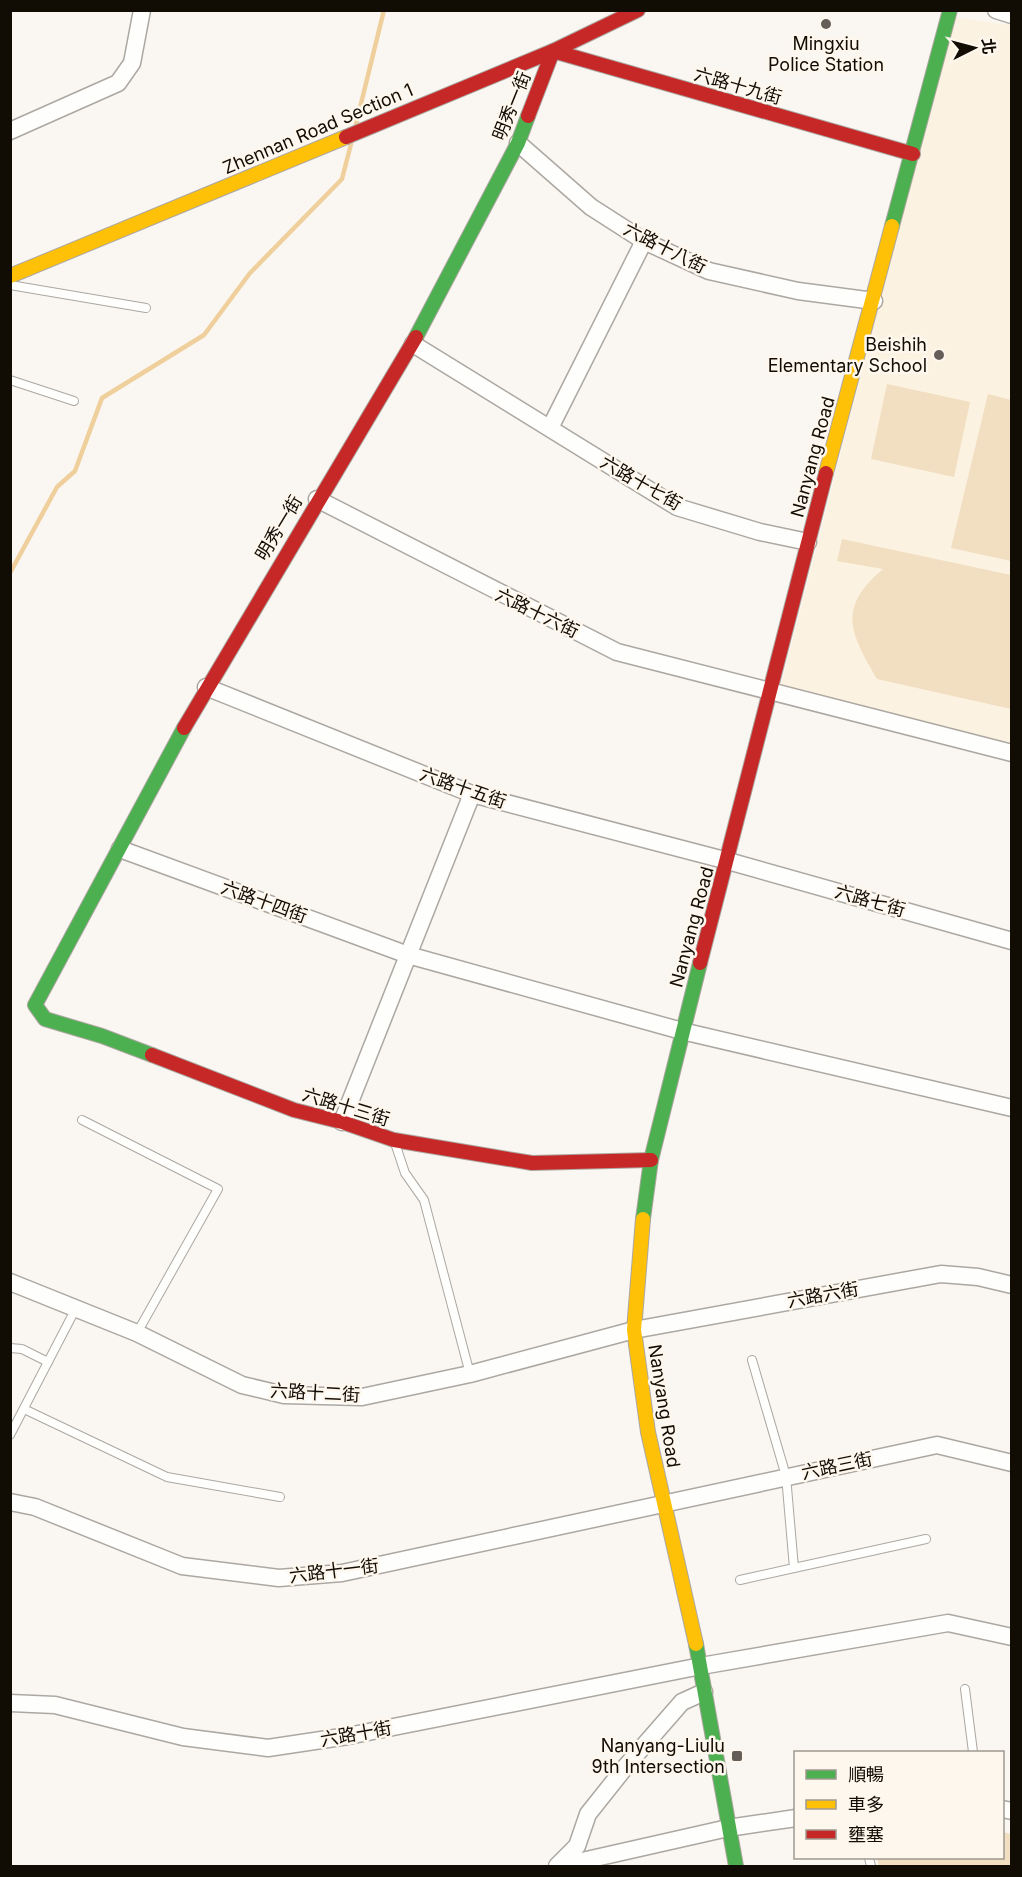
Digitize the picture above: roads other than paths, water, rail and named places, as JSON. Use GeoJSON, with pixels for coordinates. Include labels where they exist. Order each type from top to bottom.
{"type":"FeatureCollection","features":[{"type":"Feature","properties":{"kind":"street"},"geometry":{"type":"LineString","coordinates":[[10,131],[118,83],[132,63],[142,10]]}},
{"type":"Feature","properties":{"kind":"street","name":"Zhennan Road Section 1"},"geometry":{"type":"LineString","coordinates":[[10,276],[553,51],[638,10]]}},
{"type":"Feature","properties":{"kind":"street","name":"Nanyang Road"},"geometry":{"type":"LineString","coordinates":[[736,1866],[700,1666],[648,1432],[634,1330],[638,1256],[651,1160],[682,1031],[728,861],[808,542],[950,10]]}},
{"type":"Feature","properties":{"kind":"street"},"geometry":{"type":"LineString","coordinates":[[996,10],[1011,15]]}},
{"type":"Feature","properties":{"kind":"street","name":"明秀一街"},"geometry":{"type":"LineString","coordinates":[[45,1019],[35,1005],[206,687],[413,344],[518,143],[553,51]]}},
{"type":"Feature","properties":{"kind":"street","name":"六路十九街"},"geometry":{"type":"LineString","coordinates":[[553,51],[913,154]]}},
{"type":"Feature","properties":{"kind":"street","name":"六路十八街"},"geometry":{"type":"LineString","coordinates":[[518,143],[591,207],[644,241],[709,271],[798,291],[874,301]]}},
{"type":"Feature","properties":{"kind":"street"},"geometry":{"type":"LineString","coordinates":[[550,428],[644,241]]}},
{"type":"Feature","properties":{"kind":"street","name":"六路十七街"},"geometry":{"type":"LineString","coordinates":[[413,344],[677,507],[760,532],[808,542]]}},
{"type":"Feature","properties":{"kind":"street","name":"六路十六街"},"geometry":{"type":"LineString","coordinates":[[317,500],[616,652],[1011,753]]}},
{"type":"Feature","properties":{"kind":"street","name":"六路十五街"},"geometry":{"type":"LineString","coordinates":[[206,687],[472,794],[728,861]]}},
{"type":"Feature","properties":{"kind":"street"},"geometry":{"type":"LineString","coordinates":[[342,1122],[472,794]]}},
{"type":"Feature","properties":{"kind":"street","name":"六路十四街"},"geometry":{"type":"LineString","coordinates":[[120,849],[408,955],[682,1031]]}},
{"type":"Feature","properties":{"kind":"street","name":"六路七街"},"geometry":{"type":"LineString","coordinates":[[728,861],[1011,942]]}},
{"type":"Feature","properties":{"kind":"street","name":"六路十三街"},"geometry":{"type":"LineString","coordinates":[[45,1019],[102,1036],[294,1110],[342,1122],[394,1140],[532,1163],[651,1160]]}},
{"type":"Feature","properties":{"kind":"street"},"geometry":{"type":"LineString","coordinates":[[682,1031],[1011,1108]]}},
{"type":"Feature","properties":{"kind":"street","name":"六路六街"},"geometry":{"type":"LineString","coordinates":[[634,1330],[941,1274],[978,1277],[1011,1285]]}},
{"type":"Feature","properties":{"kind":"street","name":"六路十二街"},"geometry":{"type":"LineString","coordinates":[[10,1282],[137,1333],[242,1385],[284,1395],[362,1397],[470,1374],[634,1330]]}},
{"type":"Feature","properties":{"kind":"street","name":"六路三街"},"geometry":{"type":"LineString","coordinates":[[663,1506],[786,1476],[937,1445],[1011,1463]]}},
{"type":"Feature","properties":{"kind":"street","name":"六路十一街"},"geometry":{"type":"LineString","coordinates":[[10,1502],[35,1507],[182,1566],[279,1578],[342,1574],[663,1506]]}},
{"type":"Feature","properties":{"kind":"street"},"geometry":{"type":"LineString","coordinates":[[700,1666],[948,1623],[1011,1637]]}},
{"type":"Feature","properties":{"kind":"street","name":"六路十街"},"geometry":{"type":"LineString","coordinates":[[10,1702],[55,1705],[183,1737],[268,1748],[348,1736],[700,1666]]}},
{"type":"Feature","properties":{"kind":"street"},"geometry":{"type":"LineString","coordinates":[[559,1866],[577,1846],[588,1814],[627,1765],[682,1702],[704,1692]]}},
{"type":"Feature","properties":{"kind":"street"},"geometry":{"type":"LineString","coordinates":[[559,1866],[728,1828],[794,1818]]}},
{"type":"Feature","properties":{"kind":"lane"},"geometry":{"type":"LineString","coordinates":[[10,285],[146,308]]}},
{"type":"Feature","properties":{"kind":"lane"},"geometry":{"type":"LineString","coordinates":[[10,380],[74,401]]}},
{"type":"Feature","properties":{"kind":"lane"},"geometry":{"type":"LineString","coordinates":[[82,1120],[218,1189],[137,1333]]}},
{"type":"Feature","properties":{"kind":"lane"},"geometry":{"type":"LineString","coordinates":[[394,1140],[405,1173],[424,1200],[470,1374]]}},
{"type":"Feature","properties":{"kind":"lane"},"geometry":{"type":"LineString","coordinates":[[10,1436],[75,1310]]}},
{"type":"Feature","properties":{"kind":"lane"},"geometry":{"type":"LineString","coordinates":[[10,1348],[22,1349],[48,1362]]}},
{"type":"Feature","properties":{"kind":"lane"},"geometry":{"type":"LineString","coordinates":[[752,1360],[786,1476],[794,1568]]}},
{"type":"Feature","properties":{"kind":"lane"},"geometry":{"type":"LineString","coordinates":[[24,1410],[167,1477],[280,1497]]}},
{"type":"Feature","properties":{"kind":"lane"},"geometry":{"type":"LineString","coordinates":[[740,1580],[926,1539]]}},
{"type":"Feature","properties":{"kind":"lane"},"geometry":{"type":"LineString","coordinates":[[965,1689],[973,1751]]}},
{"type":"Feature","properties":{"kind":"waterway"},"geometry":{"type":"LineString","coordinates":[[356,124],[384,10]]}},
{"type":"Feature","properties":{"kind":"waterway"},"geometry":{"type":"LineString","coordinates":[[10,573],[57,487],[75,471],[102,398],[204,335],[250,273],[342,179],[351,144]]}},
{"type":"Feature","properties":{"kind":"place","name":"Mingxiu Police Station"},"geometry":{"type":"Point","coordinates":[826,24]}},
{"type":"Feature","properties":{"kind":"place","name":"Beishih Elementary School"},"geometry":{"type":"Point","coordinates":[939,355]}},
{"type":"Feature","properties":{"kind":"place","name":"Nanyang-Liulu 9th Intersection"},"geometry":{"type":"Point","coordinates":[737,1756]}}]}
